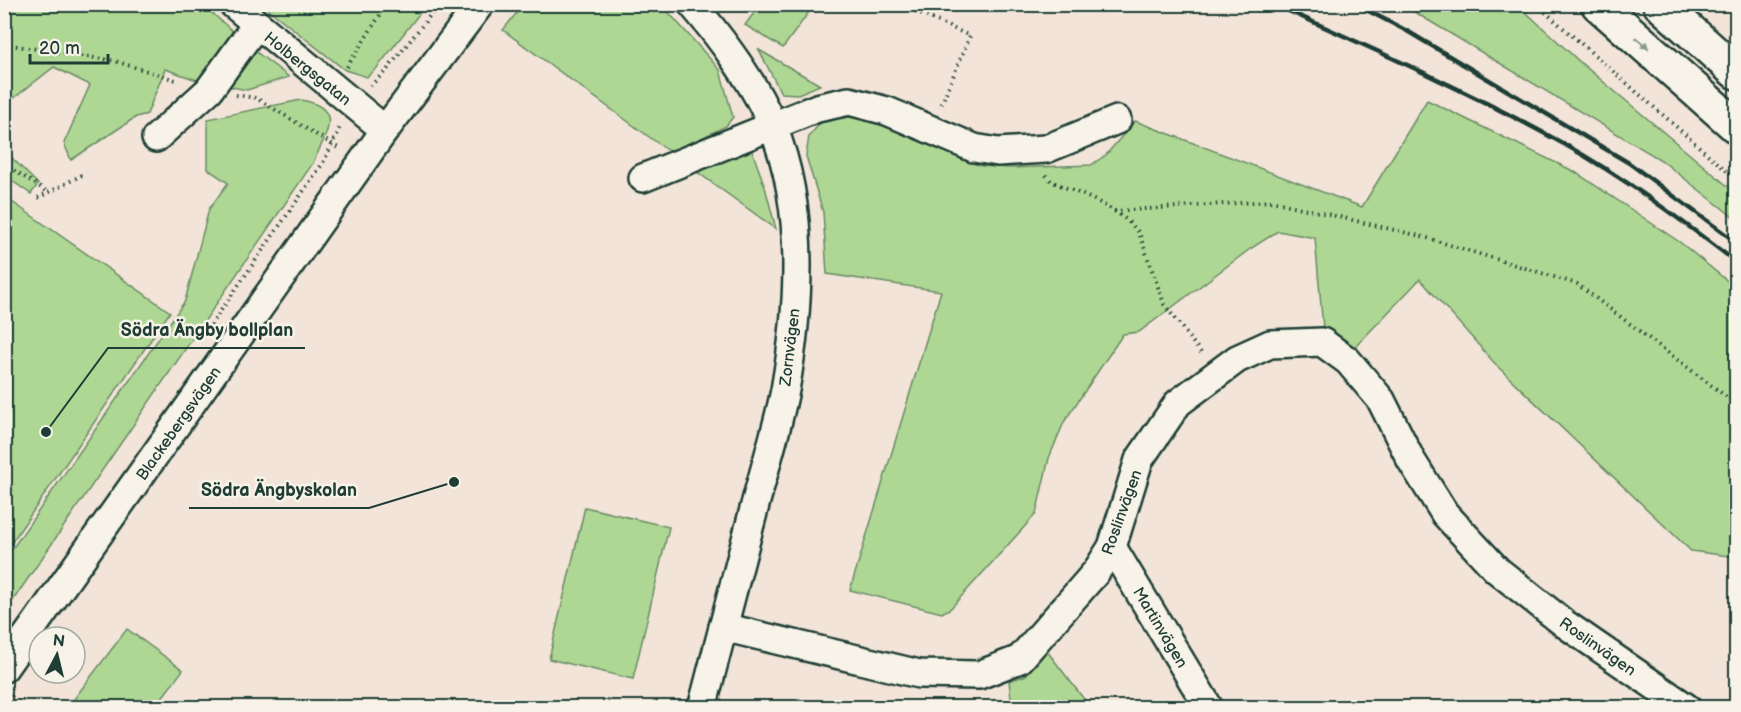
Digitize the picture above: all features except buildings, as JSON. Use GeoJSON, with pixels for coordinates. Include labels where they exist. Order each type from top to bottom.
{"type":"FeatureCollection","features":[{"type":"Feature","properties":{"kind":"main road"},"geometry":{"type":"LineString","coordinates":[[1598,4],[1737,126]]}},
{"type":"Feature","properties":{"kind":"main road"},"geometry":{"type":"LineString","coordinates":[[1660,4],[1737,72]]}},
{"type":"Feature","properties":{"kind":"street","name":"Holbergsgatan"},"geometry":{"type":"LineString","coordinates":[[233,4],[385,130]]}},
{"type":"Feature","properties":{"kind":"street","name":"Blackebergsvägen"},"geometry":{"type":"LineString","coordinates":[[4,668],[385,130],[480,4]]}},
{"type":"Feature","properties":{"kind":"street","name":"Zornvägen"},"geometry":{"type":"LineString","coordinates":[[692,4],[756,92],[772,125],[781,152],[794,212],[797,268],[794,321],[784,392],[702,708]]}},
{"type":"Feature","properties":{"kind":"street"},"geometry":{"type":"LineString","coordinates":[[156,138],[209,90],[256,25]]}},
{"type":"Feature","properties":{"kind":"street"},"geometry":{"type":"LineString","coordinates":[[644,178],[817,108],[849,101],[887,111],[974,148],[998,152],[1046,149],[1117,120]]}},
{"type":"Feature","properties":{"kind":"street","name":"Roslinvägen"},"geometry":{"type":"LineString","coordinates":[[723,627],[919,674],[979,675],[1020,659],[1096,572],[1112,547],[1139,460],[1178,403],[1237,359],[1262,348],[1270,345],[1322,342],[1348,362],[1381,400],[1412,460],[1445,514],[1497,570],[1565,624],[1687,708]]}},
{"type":"Feature","properties":{"kind":"street","name":"Martinvägen"},"geometry":{"type":"LineString","coordinates":[[1112,547],[1209,708]]}},
{"type":"Feature","properties":{"kind":"path"},"geometry":{"type":"LineString","coordinates":[[352,103],[345,70],[387,4]]}},
{"type":"Feature","properties":{"kind":"path"},"geometry":{"type":"LineString","coordinates":[[201,340],[323,163],[352,103],[387,70],[440,4]]}},
{"type":"Feature","properties":{"kind":"path"},"geometry":{"type":"LineString","coordinates":[[899,4],[970,36],[930,130]]}},
{"type":"Feature","properties":{"kind":"path"},"geometry":{"type":"LineString","coordinates":[[1536,4],[1737,179]]}},
{"type":"Feature","properties":{"kind":"path"},"geometry":{"type":"LineString","coordinates":[[1028,150],[1051,181],[1114,211],[1132,224],[1139,233],[1164,304],[1204,357]]}},
{"type":"Feature","properties":{"kind":"path"},"geometry":{"type":"LineString","coordinates":[[4,164],[48,192]]}},
{"type":"Feature","properties":{"kind":"path"},"geometry":{"type":"LineString","coordinates":[[38,198],[82,175]]}},
{"type":"Feature","properties":{"kind":"path"},"geometry":{"type":"LineString","coordinates":[[1114,211],[1272,201],[1424,237],[1577,284],[1737,404]]}},
{"type":"Feature","properties":{"kind":"green space"},"geometry":{"type":"Polygon","coordinates":[[[5,5],[203,5],[237,35],[200,81],[165,69],[147,114],[136,117],[71,160],[64,143],[90,85],[54,67],[5,105],[5,5]]]}},
{"type":"Feature","properties":{"kind":"green space"},"geometry":{"type":"Polygon","coordinates":[[[263,5],[426,5],[377,68],[367,77],[345,70],[263,5]]]}},
{"type":"Feature","properties":{"kind":"green space"},"geometry":{"type":"Polygon","coordinates":[[[523,5],[662,5],[720,70],[733,117],[726,126],[671,153],[503,30],[523,5]]]}},
{"type":"Feature","properties":{"kind":"green space"},"geometry":{"type":"Polygon","coordinates":[[[760,5],[814,5],[783,48],[745,25],[760,5]]]}},
{"type":"Feature","properties":{"kind":"green space"},"geometry":{"type":"Polygon","coordinates":[[[1399,5],[1518,5],[1581,63],[1736,193],[1736,219],[1661,160],[1411,10],[1399,5]]]}},
{"type":"Feature","properties":{"kind":"green space"},"geometry":{"type":"Polygon","coordinates":[[[251,48],[289,77],[247,90],[223,85],[251,48]]]}},
{"type":"Feature","properties":{"kind":"green space"},"geometry":{"type":"Polygon","coordinates":[[[759,50],[820,85],[798,94],[781,93],[759,50]]]}},
{"type":"Feature","properties":{"kind":"green space"},"geometry":{"type":"Polygon","coordinates":[[[301,100],[324,109],[328,116],[326,133],[313,163],[5,612],[5,559],[185,301],[209,209],[228,183],[208,169],[208,119],[301,100]]]}},
{"type":"Feature","properties":{"kind":"green space"},"geometry":{"type":"Polygon","coordinates":[[[1427,100],[1575,172],[1681,243],[1736,288],[1736,557],[1691,551],[1498,367],[1420,279],[1355,347],[1323,328],[1315,238],[1278,231],[1250,249],[1139,332],[1123,334],[1064,422],[1049,458],[1036,514],[951,608],[942,613],[850,590],[941,291],[827,274],[823,212],[806,156],[809,136],[824,119],[842,115],[865,118],[982,166],[1010,168],[1091,165],[1106,155],[1135,121],[1362,207],[1427,100]]]}},
{"type":"Feature","properties":{"kind":"green space"},"geometry":{"type":"Polygon","coordinates":[[[751,148],[765,187],[776,229],[689,166],[751,148]]]}},
{"type":"Feature","properties":{"kind":"green space"},"geometry":{"type":"Polygon","coordinates":[[[5,151],[38,184],[31,194],[5,176],[5,151]]]}},
{"type":"Feature","properties":{"kind":"green space"},"geometry":{"type":"Polygon","coordinates":[[[5,197],[170,312],[5,552],[5,197]]]}},
{"type":"Feature","properties":{"kind":"green space"},"geometry":{"type":"Polygon","coordinates":[[[585,507],[669,527],[633,679],[549,659],[585,507]]]}},
{"type":"Feature","properties":{"kind":"green space"},"geometry":{"type":"Polygon","coordinates":[[[127,629],[183,670],[155,707],[68,707],[87,685],[87,682],[127,629]]]}},
{"type":"Feature","properties":{"kind":"green space"},"geometry":{"type":"Polygon","coordinates":[[[1047,651],[1090,707],[1012,707],[1009,681],[1026,675],[1047,651]]]}},
{"type":"Feature","properties":{"kind":"railway"},"geometry":{"type":"LineString","coordinates":[[1273,4],[1456,88],[1564,144],[1631,185],[1736,262]]}},
{"type":"Feature","properties":{"kind":"railway"},"geometry":{"type":"LineString","coordinates":[[1355,4],[1407,31],[1629,163],[1736,242]]}},
{"type":"Feature","properties":{"kind":"place","name":"Södra Ängby bollplan"},"geometry":{"type":"Point","coordinates":[46,432]}},
{"type":"Feature","properties":{"kind":"place","name":"Södra Ängbyskolan"},"geometry":{"type":"Point","coordinates":[454,482]}}]}
